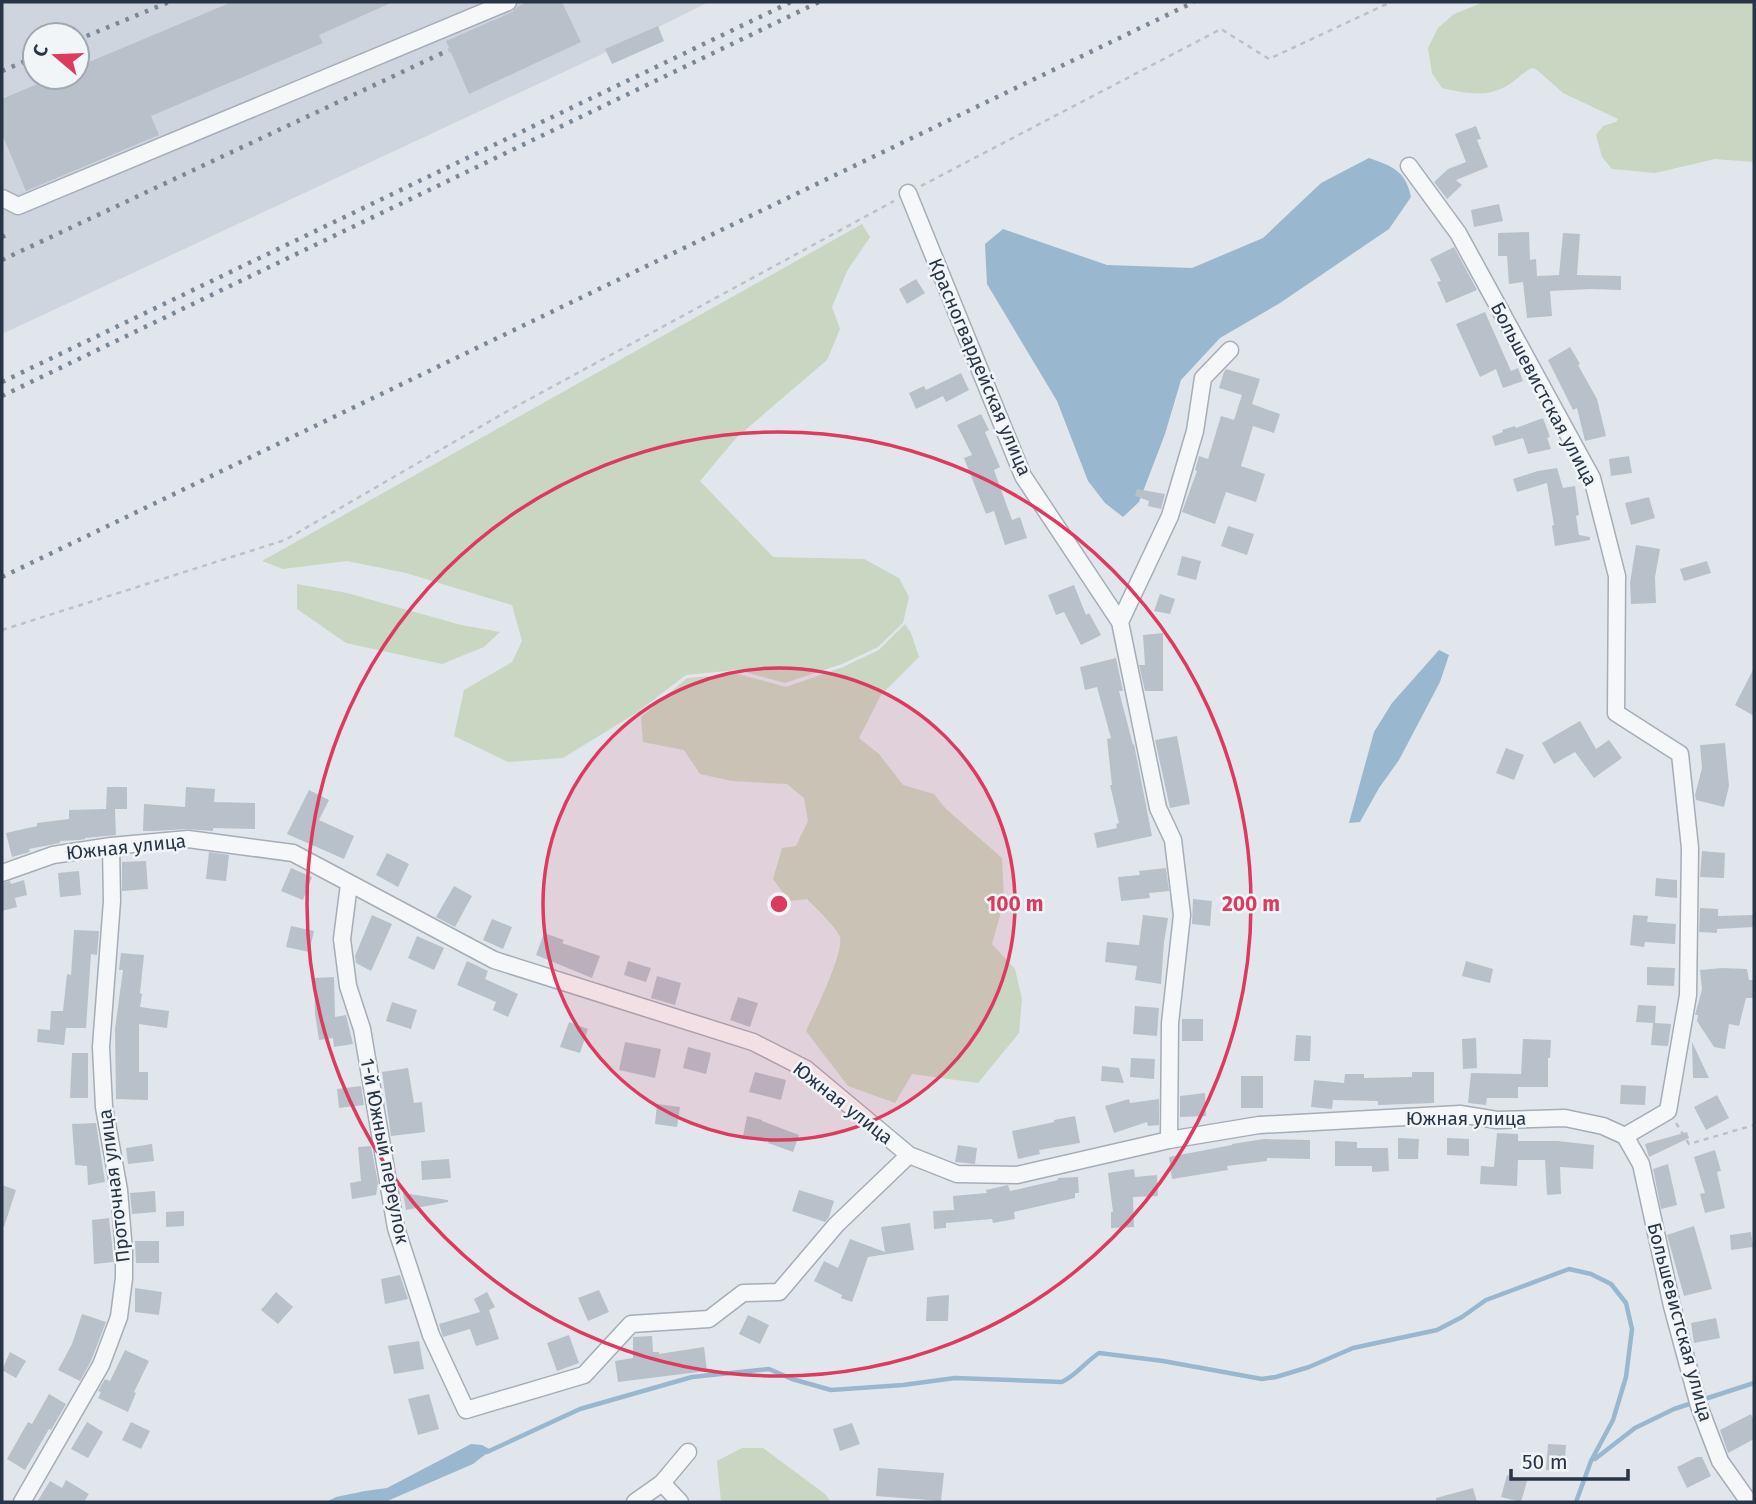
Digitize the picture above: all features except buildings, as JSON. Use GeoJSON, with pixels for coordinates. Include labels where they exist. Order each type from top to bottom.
{"type":"FeatureCollection","features":[{"type":"Feature","properties":{"kind":"street"},"geometry":{"type":"LineString","coordinates":[[2,198],[19,206],[508,2]]}},
{"type":"Feature","properties":{"kind":"street","name":"Большевистская улица"},"geometry":{"type":"LineString","coordinates":[[1409,166],[1458,233],[1592,478],[1617,576],[1616,713],[1680,754],[1690,848],[1688,995],[1668,1111]]}},
{"type":"Feature","properties":{"kind":"street","name":"Красногвардейская улица"},"geometry":{"type":"LineString","coordinates":[[908,193],[1023,476],[1120,622],[1158,808],[1172,840],[1182,915],[1170,1023],[1169,1140]]}},
{"type":"Feature","properties":{"kind":"street"},"geometry":{"type":"LineString","coordinates":[[1120,622],[1170,516],[1195,431],[1203,378],[1230,350]]}},
{"type":"Feature","properties":{"kind":"street","name":"Южная улица"},"geometry":{"type":"LineString","coordinates":[[2,873],[53,855],[111,846],[188,839],[293,853],[494,961],[753,1042],[806,1069],[909,1156],[957,1174],[1017,1175],[1169,1140],[1259,1125],[1460,1114],[1497,1120],[1565,1118],[1603,1126],[1625,1136]]}},
{"type":"Feature","properties":{"kind":"street","name":"Проточная улица"},"geometry":{"type":"LineString","coordinates":[[22,1502],[101,1365],[119,1317],[124,1252],[118,1190],[104,1107],[101,1047],[112,901],[111,846]]}},
{"type":"Feature","properties":{"kind":"street","name":"1-й Южный переулок"},"geometry":{"type":"LineString","coordinates":[[349,884],[342,939],[348,986],[362,1029],[396,1228],[431,1335],[466,1410],[584,1375],[631,1324],[709,1319],[743,1293],[779,1292],[836,1225],[909,1156]]}},
{"type":"Feature","properties":{"kind":"street"},"geometry":{"type":"LineString","coordinates":[[1625,1136],[1668,1111]]}},
{"type":"Feature","properties":{"kind":"street","name":"Большевистская улица"},"geometry":{"type":"LineString","coordinates":[[1625,1136],[1641,1164],[1672,1306],[1697,1400],[1720,1461],[1749,1502]]}},
{"type":"Feature","properties":{"kind":"street"},"geometry":{"type":"LineString","coordinates":[[635,1502],[662,1483],[688,1452]]}},
{"type":"Feature","properties":{"kind":"street"},"geometry":{"type":"LineString","coordinates":[[662,1483],[680,1502]]}},
{"type":"Feature","properties":{"kind":"path"},"geometry":{"type":"LineString","coordinates":[[2,629],[285,540],[504,413],[908,193],[1221,29],[1269,60],[1391,2]]}},
{"type":"Feature","properties":{"kind":"path"},"geometry":{"type":"LineString","coordinates":[[1668,1111],[1689,1144],[1754,1125]]}},
{"type":"Feature","properties":{"kind":"shaded area"},"geometry":{"type":"Polygon","coordinates":[[[2,2],[709,2],[2,334],[2,2]]]}},
{"type":"Feature","properties":{"kind":"green space"},"geometry":{"type":"Polygon","coordinates":[[[1484,2],[1754,2],[1754,162],[1715,159],[1655,173],[1612,169],[1602,157],[1596,135],[1603,126],[1618,119],[1563,93],[1536,69],[1531,68],[1507,86],[1491,92],[1470,93],[1442,88],[1432,73],[1428,48],[1438,28],[1454,14],[1484,2]]]}},
{"type":"Feature","properties":{"kind":"green space"},"geometry":{"type":"Polygon","coordinates":[[[862,224],[870,237],[847,271],[832,307],[840,329],[827,360],[737,437],[700,481],[773,557],[864,559],[899,578],[909,597],[903,623],[878,647],[842,664],[785,683],[737,670],[686,675],[636,713],[563,758],[508,762],[454,736],[464,690],[512,662],[522,641],[512,605],[406,573],[347,561],[283,569],[262,561],[862,224]]]}},
{"type":"Feature","properties":{"kind":"green space"},"geometry":{"type":"Polygon","coordinates":[[[297,584],[347,593],[461,625],[500,632],[484,647],[442,664],[346,643],[297,609],[297,584]]]}},
{"type":"Feature","properties":{"kind":"green space"},"geometry":{"type":"Polygon","coordinates":[[[905,624],[919,657],[881,695],[859,738],[879,754],[903,785],[934,794],[946,809],[1002,858],[1004,901],[992,944],[1015,969],[1022,999],[1019,1033],[978,1083],[912,1074],[895,1103],[848,1086],[806,1031],[838,956],[840,937],[807,899],[789,901],[773,879],[782,848],[796,846],[808,821],[804,798],[787,784],[732,781],[700,774],[684,750],[643,742],[641,717],[687,678],[738,674],[786,687],[843,667],[879,650],[905,624]]]}},
{"type":"Feature","properties":{"kind":"green space"},"geometry":{"type":"Polygon","coordinates":[[[742,1448],[763,1448],[825,1494],[831,1502],[721,1502],[717,1461],[742,1448]]]}},
{"type":"Feature","properties":{"kind":"water"},"geometry":{"type":"Polygon","coordinates":[[[1369,158],[1402,175],[1411,197],[1389,229],[1280,303],[1220,338],[1181,380],[1165,434],[1139,502],[1123,517],[1105,503],[1088,481],[1057,401],[987,284],[985,244],[1003,229],[1107,265],[1192,268],[1263,238],[1321,183],[1369,158]]]}},
{"type":"Feature","properties":{"kind":"water"},"geometry":{"type":"Polygon","coordinates":[[[1439,650],[1449,655],[1440,682],[1399,760],[1360,822],[1349,823],[1374,732],[1392,703],[1439,650]]]}},
{"type":"Feature","properties":{"kind":"water"},"geometry":{"type":"Polygon","coordinates":[[[471,1444],[482,1445],[491,1450],[473,1464],[385,1502],[326,1502],[336,1497],[387,1488],[471,1444]]]}},
{"type":"Feature","properties":{"kind":"waterway"},"geometry":{"type":"LineString","coordinates":[[487,1452],[580,1409],[692,1377],[769,1369],[831,1390],[955,1378],[1062,1382],[1099,1353],[1163,1361],[1262,1379],[1276,1377],[1309,1367],[1353,1348],[1437,1330],[1486,1300],[1569,1269],[1591,1274],[1611,1284],[1626,1303],[1632,1329],[1626,1377],[1613,1420],[1591,1461],[1576,1502]]}},
{"type":"Feature","properties":{"kind":"waterway"},"geometry":{"type":"LineString","coordinates":[[1595,1459],[1635,1428],[1674,1409],[1754,1383]]}},
{"type":"Feature","properties":{"kind":"railway"},"geometry":{"type":"LineString","coordinates":[[91,34],[169,2]]}},
{"type":"Feature","properties":{"kind":"railway"},"geometry":{"type":"LineString","coordinates":[[2,382],[791,2]]}},
{"type":"Feature","properties":{"kind":"railway"},"geometry":{"type":"LineString","coordinates":[[2,396],[819,2]]}},
{"type":"Feature","properties":{"kind":"railway"},"geometry":{"type":"LineString","coordinates":[[2,577],[1194,2]]}},
{"type":"Feature","properties":{"kind":"railway"},"geometry":{"type":"LineString","coordinates":[[2,260],[449,50]]}},
{"type":"Feature","properties":{"kind":"railway"},"geometry":{"type":"LineString","coordinates":[[2,71],[21,63]]}},
{"type":"Feature","properties":{"kind":"railway"},"geometry":{"type":"LineString","coordinates":[[2,237],[8,234]]}}]}
